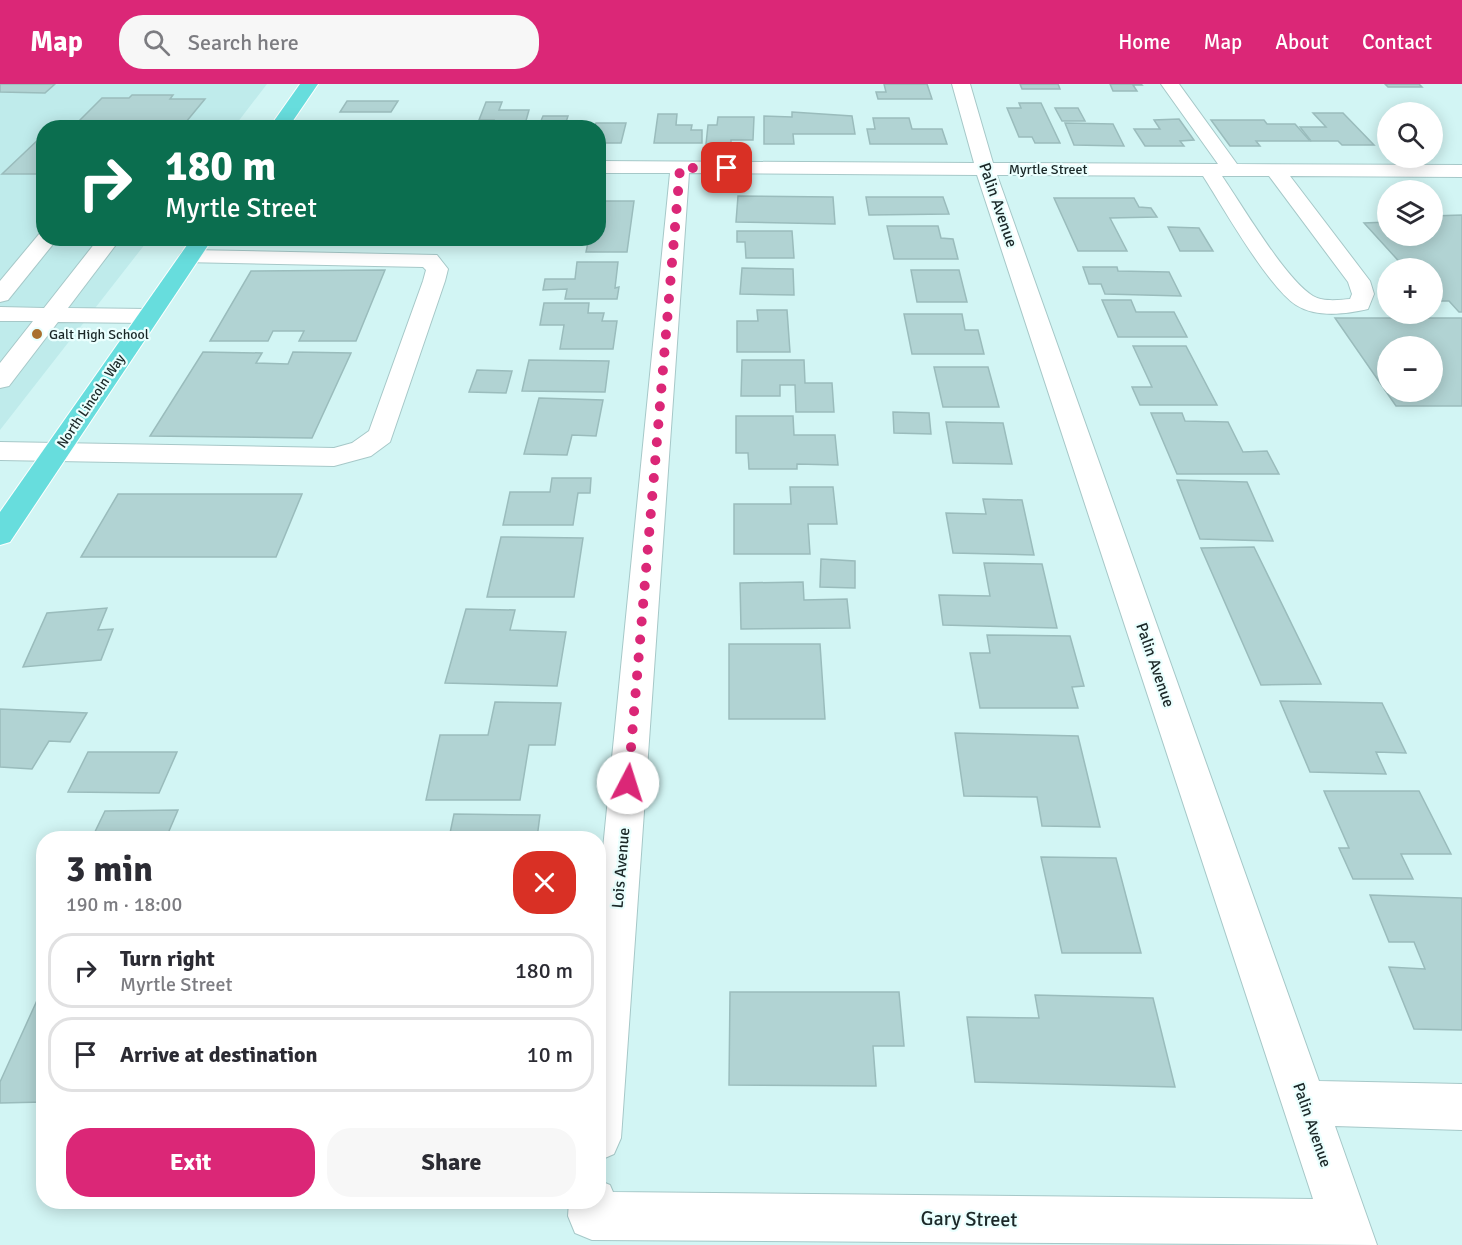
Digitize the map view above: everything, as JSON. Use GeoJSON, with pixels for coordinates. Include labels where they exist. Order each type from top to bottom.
{"type":"FeatureCollection","features":[{"type":"Feature","properties":{"kind":"main road"},"geometry":{"type":"LineString","coordinates":[[284,120],[309,84]]}},
{"type":"Feature","properties":{"kind":"main road","name":"North Lincoln Way"},"geometry":{"type":"LineString","coordinates":[[0,534],[196,248]]}},
{"type":"Feature","properties":{"kind":"street","name":"Palin Avenue"},"geometry":{"type":"LineString","coordinates":[[961,84],[985,169],[1349,1234]]}},
{"type":"Feature","properties":{"kind":"street"},"geometry":{"type":"LineString","coordinates":[[1170,84],[1231,169]]}},
{"type":"Feature","properties":{"kind":"street","name":"Myrtle Street"},"geometry":{"type":"LineString","coordinates":[[606,168],[1462,171]]}},
{"type":"Feature","properties":{"kind":"street","name":"Lois Avenue"},"geometry":{"type":"LineString","coordinates":[[606,1043],[680,168]]}},
{"type":"Feature","properties":{"kind":"street"},"geometry":{"type":"LineString","coordinates":[[1208,169],[1286,282],[1302,300],[1331,306],[1360,304],[1363,294],[1359,281],[1274,169]]}},
{"type":"Feature","properties":{"kind":"street"},"geometry":{"type":"LineString","coordinates":[[0,295],[41,246]]}},
{"type":"Feature","properties":{"kind":"street"},"geometry":{"type":"LineString","coordinates":[[0,380],[105,246]]}},
{"type":"Feature","properties":{"kind":"street"},"geometry":{"type":"LineString","coordinates":[[0,451],[334,457],[362,450],[381,436],[435,281],[436,269],[429,260],[196,248]]}},
{"type":"Feature","properties":{"kind":"street"},"geometry":{"type":"LineString","coordinates":[[0,314],[148,315]]}},
{"type":"Feature","properties":{"kind":"street"},"geometry":{"type":"LineString","coordinates":[[1305,1103],[1462,1107]]}},
{"type":"Feature","properties":{"kind":"street","name":"Gary Street"},"geometry":{"type":"LineString","coordinates":[[592,1209],[1349,1234]]}},
{"type":"Feature","properties":{"kind":"shaded area","name":"Galt High School"},"geometry":{"type":"Polygon","coordinates":[[[0,84],[267,84],[239,120],[36,120],[36,246],[144,246],[0,430],[0,84]]]}},
{"type":"Feature","properties":{"kind":"building"},"geometry":{"type":"Polygon","coordinates":[[[0,84],[55,84],[45,93],[0,92],[0,84]]]}},
{"type":"Feature","properties":{"kind":"building"},"geometry":{"type":"Polygon","coordinates":[[[884,84],[927,84],[932,99],[878,99],[876,92],[886,92],[884,84]]]}},
{"type":"Feature","properties":{"kind":"building"},"geometry":{"type":"Polygon","coordinates":[[[1020,84],[1058,84],[1060,89],[1022,89],[1020,84]]]}},
{"type":"Feature","properties":{"kind":"building"},"geometry":{"type":"Polygon","coordinates":[[[1110,84],[1142,85],[1133,85],[1137,91],[1113,91],[1110,84]]]}},
{"type":"Feature","properties":{"kind":"building"},"geometry":{"type":"Polygon","coordinates":[[[1385,84],[1419,84],[1422,87],[1388,87],[1385,84]]]}},
{"type":"Feature","properties":{"kind":"building"},"geometry":{"type":"Polygon","coordinates":[[[132,95],[173,95],[170,99],[205,99],[188,120],[80,120],[102,98],[129,98],[132,95]]]}},
{"type":"Feature","properties":{"kind":"building"},"geometry":{"type":"Polygon","coordinates":[[[347,101],[398,101],[391,112],[340,112],[347,101]]]}},
{"type":"Feature","properties":{"kind":"building"},"geometry":{"type":"Polygon","coordinates":[[[486,102],[502,102],[499,110],[529,110],[526,120],[479,120],[486,102]]]}},
{"type":"Feature","properties":{"kind":"building"},"geometry":{"type":"Polygon","coordinates":[[[1019,103],[1041,103],[1060,143],[1035,143],[1032,137],[1019,137],[1007,108],[1021,108],[1019,103]]]}},
{"type":"Feature","properties":{"kind":"building"},"geometry":{"type":"Polygon","coordinates":[[[1055,108],[1078,108],[1085,121],[1062,121],[1055,108]]]}},
{"type":"Feature","properties":{"kind":"building"},"geometry":{"type":"Polygon","coordinates":[[[792,112],[852,116],[855,134],[793,134],[794,144],[764,144],[764,116],[792,117],[792,112]]]}},
{"type":"Feature","properties":{"kind":"building"},"geometry":{"type":"Polygon","coordinates":[[[1313,113],[1343,113],[1374,145],[1342,145],[1338,141],[1311,141],[1300,127],[1326,127],[1313,113]]]}},
{"type":"Feature","properties":{"kind":"building"},"geometry":{"type":"Polygon","coordinates":[[[658,114],[677,114],[676,125],[692,125],[691,130],[702,130],[702,143],[654,143],[658,114]]]}},
{"type":"Feature","properties":{"kind":"building"},"geometry":{"type":"Polygon","coordinates":[[[543,116],[568,116],[567,120],[541,120],[543,116]]]}},
{"type":"Feature","properties":{"kind":"building"},"geometry":{"type":"Polygon","coordinates":[[[718,117],[754,117],[753,140],[731,140],[731,144],[706,144],[708,125],[717,125],[718,117]]]}},
{"type":"Feature","properties":{"kind":"building"},"geometry":{"type":"Polygon","coordinates":[[[873,118],[909,118],[912,129],[942,129],[947,144],[870,144],[867,129],[875,129],[873,118]]]}},
{"type":"Feature","properties":{"kind":"building"},"geometry":{"type":"Polygon","coordinates":[[[1179,119],[1194,140],[1180,141],[1184,146],[1145,146],[1134,129],[1160,129],[1154,120],[1179,119]]]}},
{"type":"Feature","properties":{"kind":"building"},"geometry":{"type":"Polygon","coordinates":[[[1211,120],[1264,120],[1267,124],[1295,124],[1310,141],[1256,141],[1260,146],[1230,146],[1211,120]]]}},
{"type":"Feature","properties":{"kind":"building"},"geometry":{"type":"Polygon","coordinates":[[[606,123],[626,123],[621,143],[606,143],[606,123]]]}},
{"type":"Feature","properties":{"kind":"building"},"geometry":{"type":"Polygon","coordinates":[[[1065,123],[1113,124],[1124,146],[1074,145],[1065,123]]]}},
{"type":"Feature","properties":{"kind":"building"},"geometry":{"type":"Polygon","coordinates":[[[36,142],[36,174],[2,174],[36,142]]]}},
{"type":"Feature","properties":{"kind":"building"},"geometry":{"type":"Polygon","coordinates":[[[738,196],[833,197],[835,224],[736,222],[738,196]]]}},
{"type":"Feature","properties":{"kind":"building"},"geometry":{"type":"Polygon","coordinates":[[[866,197],[943,197],[949,214],[869,215],[866,197]]]}},
{"type":"Feature","properties":{"kind":"building"},"geometry":{"type":"Polygon","coordinates":[[[1054,198],[1134,198],[1139,207],[1151,208],[1157,217],[1110,218],[1127,251],[1078,251],[1054,198]]]}},
{"type":"Feature","properties":{"kind":"building"},"geometry":{"type":"Polygon","coordinates":[[[606,201],[634,201],[627,252],[586,252],[587,246],[606,246],[606,201]]]}},
{"type":"Feature","properties":{"kind":"building"},"geometry":{"type":"Polygon","coordinates":[[[1462,215],[1462,312],[1459,312],[1449,301],[1443,301],[1443,258],[1396,258],[1385,246],[1443,246],[1443,216],[1462,215]]]}},
{"type":"Feature","properties":{"kind":"building"},"geometry":{"type":"Polygon","coordinates":[[[1377,222],[1377,237],[1364,223],[1377,222]]]}},
{"type":"Feature","properties":{"kind":"building"},"geometry":{"type":"Polygon","coordinates":[[[887,226],[938,226],[941,238],[953,239],[958,259],[894,259],[887,226]]]}},
{"type":"Feature","properties":{"kind":"building"},"geometry":{"type":"Polygon","coordinates":[[[1168,227],[1199,228],[1213,251],[1180,251],[1168,227]]]}},
{"type":"Feature","properties":{"kind":"building"},"geometry":{"type":"Polygon","coordinates":[[[737,231],[792,231],[794,258],[746,258],[745,242],[737,242],[737,231]]]}},
{"type":"Feature","properties":{"kind":"building"},"geometry":{"type":"Polygon","coordinates":[[[577,262],[618,262],[615,288],[619,287],[617,299],[565,299],[567,289],[543,290],[545,279],[575,279],[577,262]]]}},
{"type":"Feature","properties":{"kind":"building"},"geometry":{"type":"Polygon","coordinates":[[[1083,267],[1117,267],[1118,271],[1169,272],[1181,296],[1105,294],[1101,284],[1089,284],[1083,267]]]}},
{"type":"Feature","properties":{"kind":"building"},"geometry":{"type":"Polygon","coordinates":[[[742,268],[793,269],[794,295],[740,294],[742,268]]]}},
{"type":"Feature","properties":{"kind":"building"},"geometry":{"type":"Polygon","coordinates":[[[385,270],[356,341],[299,341],[304,331],[273,331],[268,341],[210,341],[251,271],[385,270]]]}},
{"type":"Feature","properties":{"kind":"building"},"geometry":{"type":"Polygon","coordinates":[[[911,270],[959,270],[967,302],[917,302],[911,270]]]}},
{"type":"Feature","properties":{"kind":"building"},"geometry":{"type":"Polygon","coordinates":[[[1102,300],[1131,300],[1136,312],[1174,312],[1187,337],[1118,337],[1102,300]]]}},
{"type":"Feature","properties":{"kind":"building"},"geometry":{"type":"Polygon","coordinates":[[[544,303],[589,303],[588,313],[604,313],[602,321],[617,321],[613,349],[560,349],[564,325],[540,325],[544,303]]]}},
{"type":"Feature","properties":{"kind":"building"},"geometry":{"type":"Polygon","coordinates":[[[757,310],[787,310],[790,352],[737,352],[737,321],[758,321],[757,310]]]}},
{"type":"Feature","properties":{"kind":"building"},"geometry":{"type":"Polygon","coordinates":[[[904,314],[962,314],[965,330],[978,330],[984,354],[912,354],[904,314]]]}},
{"type":"Feature","properties":{"kind":"building"},"geometry":{"type":"Polygon","coordinates":[[[1335,318],[1377,318],[1377,324],[1443,324],[1443,318],[1462,318],[1462,406],[1396,406],[1393,402],[1443,402],[1443,336],[1377,336],[1377,379],[1335,318]]]}},
{"type":"Feature","properties":{"kind":"building"},"geometry":{"type":"Polygon","coordinates":[[[1133,346],[1186,346],[1217,405],[1140,405],[1132,387],[1152,387],[1133,346]]]}},
{"type":"Feature","properties":{"kind":"building"},"geometry":{"type":"Polygon","coordinates":[[[203,352],[262,353],[256,363],[288,364],[293,352],[351,353],[312,438],[150,436],[203,352]]]}},
{"type":"Feature","properties":{"kind":"building"},"geometry":{"type":"Polygon","coordinates":[[[529,360],[609,361],[605,392],[522,391],[529,360]]]}},
{"type":"Feature","properties":{"kind":"building"},"geometry":{"type":"Polygon","coordinates":[[[742,360],[804,360],[805,383],[832,383],[834,412],[796,412],[795,385],[780,385],[780,396],[741,396],[742,360]]]}},
{"type":"Feature","properties":{"kind":"building"},"geometry":{"type":"Polygon","coordinates":[[[934,367],[988,367],[999,407],[943,407],[934,367]]]}},
{"type":"Feature","properties":{"kind":"building"},"geometry":{"type":"Polygon","coordinates":[[[477,370],[512,371],[506,393],[469,392],[477,370]]]}},
{"type":"Feature","properties":{"kind":"building"},"geometry":{"type":"Polygon","coordinates":[[[539,398],[603,400],[596,436],[572,435],[567,455],[524,454],[539,398]]]}},
{"type":"Feature","properties":{"kind":"building"},"geometry":{"type":"Polygon","coordinates":[[[893,412],[929,413],[931,434],[894,433],[893,412]]]}},
{"type":"Feature","properties":{"kind":"building"},"geometry":{"type":"Polygon","coordinates":[[[1151,413],[1182,413],[1185,421],[1228,422],[1243,452],[1267,451],[1279,474],[1177,474],[1151,413]]]}},
{"type":"Feature","properties":{"kind":"building"},"geometry":{"type":"Polygon","coordinates":[[[736,416],[793,416],[794,435],[835,435],[838,465],[797,464],[797,469],[749,469],[748,453],[736,453],[736,416]]]}},
{"type":"Feature","properties":{"kind":"building"},"geometry":{"type":"Polygon","coordinates":[[[946,422],[1003,423],[1012,464],[953,463],[946,422]]]}},
{"type":"Feature","properties":{"kind":"building"},"geometry":{"type":"Polygon","coordinates":[[[552,478],[591,478],[590,493],[578,493],[573,525],[503,525],[510,492],[550,492],[552,478]]]}},
{"type":"Feature","properties":{"kind":"building"},"geometry":{"type":"Polygon","coordinates":[[[1177,480],[1247,482],[1273,541],[1200,539],[1177,480]]]}},
{"type":"Feature","properties":{"kind":"building"},"geometry":{"type":"Polygon","coordinates":[[[790,487],[833,487],[837,524],[808,524],[810,554],[734,554],[734,504],[791,504],[790,487]]]}},
{"type":"Feature","properties":{"kind":"building"},"geometry":{"type":"Polygon","coordinates":[[[118,494],[302,494],[276,557],[81,557],[118,494]]]}},
{"type":"Feature","properties":{"kind":"building"},"geometry":{"type":"Polygon","coordinates":[[[983,499],[1022,500],[1034,555],[953,553],[946,513],[986,514],[983,499]]]}},
{"type":"Feature","properties":{"kind":"building"},"geometry":{"type":"Polygon","coordinates":[[[501,537],[583,538],[574,597],[487,597],[501,537]]]}},
{"type":"Feature","properties":{"kind":"building"},"geometry":{"type":"Polygon","coordinates":[[[1254,547],[1321,684],[1261,685],[1201,548],[1254,547]]]}},
{"type":"Feature","properties":{"kind":"building"},"geometry":{"type":"Polygon","coordinates":[[[821,559],[855,561],[855,588],[820,587],[821,559]]]}},
{"type":"Feature","properties":{"kind":"building"},"geometry":{"type":"Polygon","coordinates":[[[984,563],[1042,564],[1057,628],[943,625],[939,595],[990,596],[984,563]]]}},
{"type":"Feature","properties":{"kind":"building"},"geometry":{"type":"Polygon","coordinates":[[[803,582],[804,600],[847,599],[850,628],[741,629],[740,583],[803,582]]]}},
{"type":"Feature","properties":{"kind":"building"},"geometry":{"type":"Polygon","coordinates":[[[107,608],[98,630],[113,629],[101,660],[23,667],[47,613],[107,608]]]}},
{"type":"Feature","properties":{"kind":"building"},"geometry":{"type":"Polygon","coordinates":[[[466,609],[515,610],[510,630],[566,632],[557,686],[445,683],[466,609]]]}},
{"type":"Feature","properties":{"kind":"building"},"geometry":{"type":"Polygon","coordinates":[[[987,635],[1070,636],[1084,686],[1072,687],[1078,708],[980,708],[970,653],[990,653],[987,635]]]}},
{"type":"Feature","properties":{"kind":"building"},"geometry":{"type":"Polygon","coordinates":[[[729,644],[820,644],[825,719],[729,719],[729,644]]]}},
{"type":"Feature","properties":{"kind":"building"},"geometry":{"type":"Polygon","coordinates":[[[1280,701],[1382,703],[1406,753],[1376,752],[1386,774],[1310,772],[1280,701]]]}},
{"type":"Feature","properties":{"kind":"building"},"geometry":{"type":"Polygon","coordinates":[[[495,702],[561,703],[555,745],[529,745],[520,800],[426,800],[440,735],[488,735],[495,702]]]}},
{"type":"Feature","properties":{"kind":"building"},"geometry":{"type":"Polygon","coordinates":[[[0,709],[87,713],[70,742],[49,741],[32,769],[0,767],[0,709]]]}},
{"type":"Feature","properties":{"kind":"building"},"geometry":{"type":"Polygon","coordinates":[[[955,733],[1078,736],[1100,827],[1042,826],[1037,797],[964,796],[955,733]]]}},
{"type":"Feature","properties":{"kind":"building"},"geometry":{"type":"Polygon","coordinates":[[[88,752],[177,752],[159,793],[68,792],[88,752]]]}},
{"type":"Feature","properties":{"kind":"building"},"geometry":{"type":"Polygon","coordinates":[[[1324,791],[1419,791],[1451,854],[1401,854],[1413,879],[1353,879],[1339,848],[1349,848],[1324,791]]]}},
{"type":"Feature","properties":{"kind":"building"},"geometry":{"type":"Polygon","coordinates":[[[178,810],[169,831],[95,831],[105,811],[178,810]]]}},
{"type":"Feature","properties":{"kind":"building"},"geometry":{"type":"Polygon","coordinates":[[[454,814],[540,815],[538,831],[450,831],[454,814]]]}},
{"type":"Feature","properties":{"kind":"building"},"geometry":{"type":"Polygon","coordinates":[[[1041,857],[1116,858],[1141,953],[1062,953],[1041,857]]]}},
{"type":"Feature","properties":{"kind":"building"},"geometry":{"type":"Polygon","coordinates":[[[1370,895],[1462,898],[1462,1030],[1414,1029],[1389,967],[1425,969],[1414,942],[1389,942],[1370,895]]]}},
{"type":"Feature","properties":{"kind":"building"},"geometry":{"type":"Polygon","coordinates":[[[730,992],[899,992],[904,1046],[873,1046],[876,1086],[729,1085],[730,992]]]}},
{"type":"Feature","properties":{"kind":"building"},"geometry":{"type":"Polygon","coordinates":[[[1035,995],[1153,998],[1175,1087],[975,1082],[967,1017],[1039,1018],[1035,995]]]}},
{"type":"Feature","properties":{"kind":"building"},"geometry":{"type":"Polygon","coordinates":[[[36,1003],[36,1102],[0,1103],[0,1082],[36,1003]]]}},
{"type":"Feature","properties":{"kind":"place","name":"Galt High School"},"geometry":{"type":"Point","coordinates":[37,334]}},
{"type":"Feature","properties":{"kind":"route"},"geometry":{"type":"LineString","coordinates":[[628,783],[680,168],[727,168]]}}]}
